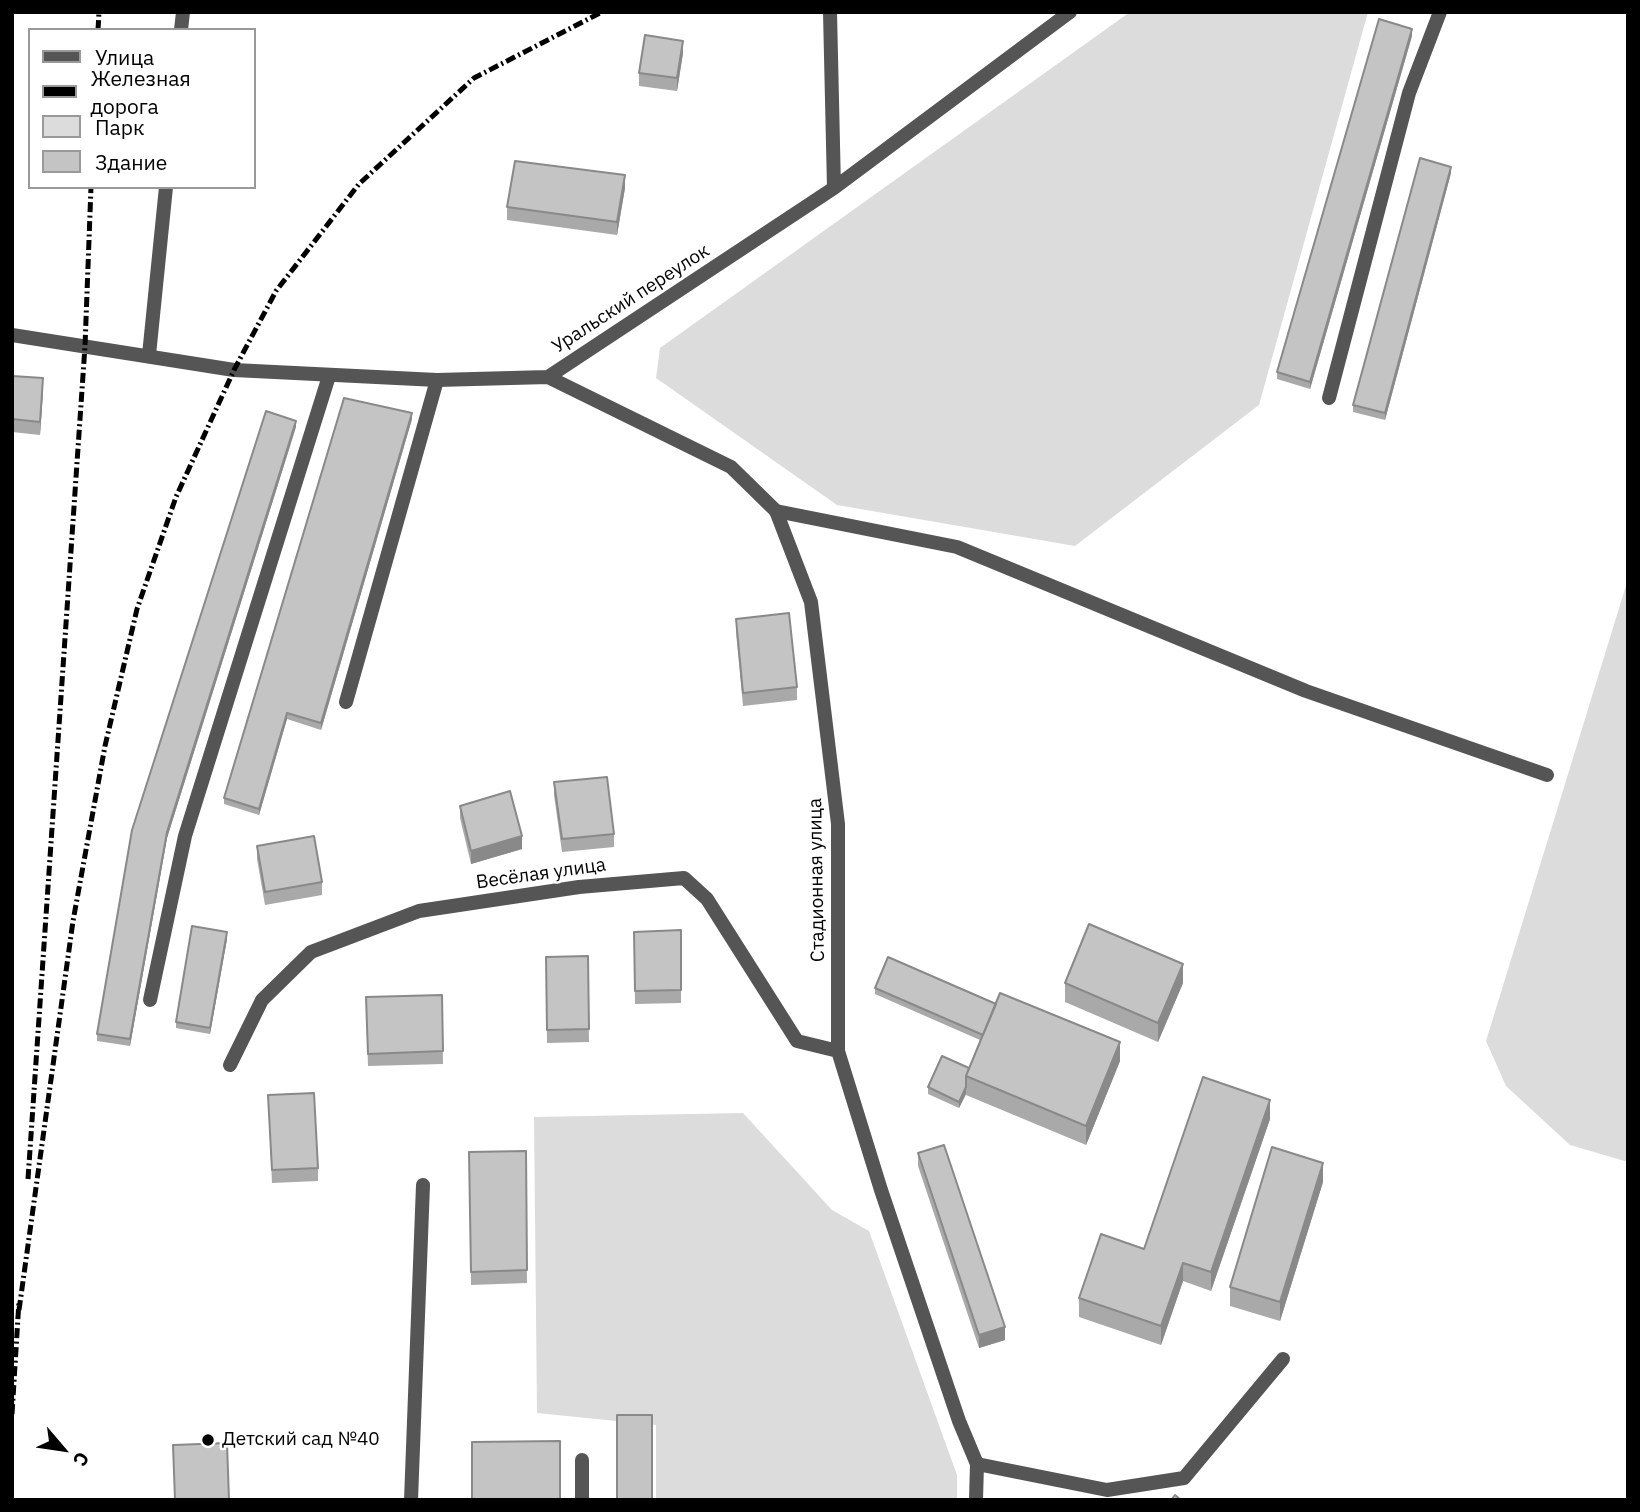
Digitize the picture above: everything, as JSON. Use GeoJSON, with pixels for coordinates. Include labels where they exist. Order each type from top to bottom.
{"type":"FeatureCollection","features":[{"type":"Feature","properties":{"kind":"street"},"geometry":{"type":"LineString","coordinates":[[830,12],[834,188]]}},
{"type":"Feature","properties":{"kind":"street","name":"Уральский переулок"},"geometry":{"type":"LineString","coordinates":[[12,335],[234,370],[437,380],[548,377],[834,188],[1070,12]]}},
{"type":"Feature","properties":{"kind":"street"},"geometry":{"type":"LineString","coordinates":[[1329,398],[1409,93],[1440,12]]}},
{"type":"Feature","properties":{"kind":"street"},"geometry":{"type":"LineString","coordinates":[[149,355],[166,189]]}},
{"type":"Feature","properties":{"kind":"street"},"geometry":{"type":"LineString","coordinates":[[150,1000],[185,836],[329,376]]}},
{"type":"Feature","properties":{"kind":"street","name":"Стадионная улица"},"geometry":{"type":"LineString","coordinates":[[548,377],[731,467],[776,511],[811,602],[838,824],[838,1051],[881,1191],[976,1464],[976,1500]]}},
{"type":"Feature","properties":{"kind":"street"},"geometry":{"type":"LineString","coordinates":[[346,702],[437,380]]}},
{"type":"Feature","properties":{"kind":"street"},"geometry":{"type":"LineString","coordinates":[[776,511],[957,547],[1306,691],[1546,775]]}},
{"type":"Feature","properties":{"kind":"street","name":"Весёлая улица"},"geometry":{"type":"LineString","coordinates":[[230,1065],[262,1000],[311,952],[419,911],[579,887],[684,878],[707,899],[797,1041],[838,1051]]}},
{"type":"Feature","properties":{"kind":"street"},"geometry":{"type":"LineString","coordinates":[[411,1500],[423,1185]]}},
{"type":"Feature","properties":{"kind":"street"},"geometry":{"type":"LineString","coordinates":[[976,1464],[1107,1490],[1184,1478],[1283,1359]]}},
{"type":"Feature","properties":{"kind":"street"},"geometry":{"type":"LineString","coordinates":[[582,1460],[582,1500]]}},
{"type":"Feature","properties":{"kind":"green space"},"geometry":{"type":"Polygon","coordinates":[[[1130,12],[1368,12],[1259,405],[1075,546],[837,505],[656,378],[660,348],[1130,12]]]}},
{"type":"Feature","properties":{"kind":"green space"},"geometry":{"type":"Polygon","coordinates":[[[1628,579],[1628,1162],[1570,1145],[1506,1086],[1486,1041],[1628,579]]]}},
{"type":"Feature","properties":{"kind":"green space"},"geometry":{"type":"Polygon","coordinates":[[[743,1113],[832,1210],[869,1231],[957,1475],[957,1500],[656,1500],[656,1425],[537,1413],[534,1117],[743,1113]]]}},
{"type":"Feature","properties":{"kind":"building"},"geometry":{"type":"Polygon","coordinates":[[[1379,19],[1412,29],[1310,382],[1277,372],[1379,19]]]}},
{"type":"Feature","properties":{"kind":"building"},"geometry":{"type":"Polygon","coordinates":[[[645,35],[683,41],[677,78],[639,73],[645,35]]]}},
{"type":"Feature","properties":{"kind":"building"},"geometry":{"type":"Polygon","coordinates":[[[1420,158],[1451,167],[1385,413],[1353,405],[1420,158]]]}},
{"type":"Feature","properties":{"kind":"building"},"geometry":{"type":"Polygon","coordinates":[[[515,161],[625,175],[617,222],[507,207],[515,161]]]}},
{"type":"Feature","properties":{"kind":"building"},"geometry":{"type":"Polygon","coordinates":[[[12,376],[43,378],[40,422],[12,419],[12,376]]]}},
{"type":"Feature","properties":{"kind":"building"},"geometry":{"type":"Polygon","coordinates":[[[344,398],[412,413],[321,723],[287,713],[259,809],[224,798],[344,398]]]}},
{"type":"Feature","properties":{"kind":"building"},"geometry":{"type":"Polygon","coordinates":[[[266,411],[296,421],[167,832],[130,1039],[97,1034],[132,830],[266,411]]]}},
{"type":"Feature","properties":{"kind":"building"},"geometry":{"type":"Polygon","coordinates":[[[789,613],[797,687],[743,693],[736,619],[789,613]]]}},
{"type":"Feature","properties":{"kind":"building"},"geometry":{"type":"Polygon","coordinates":[[[607,777],[614,834],[562,839],[554,782],[607,777]]]}},
{"type":"Feature","properties":{"kind":"building"},"geometry":{"type":"Polygon","coordinates":[[[510,791],[522,836],[471,851],[460,806],[510,791]]]}},
{"type":"Feature","properties":{"kind":"building"},"geometry":{"type":"Polygon","coordinates":[[[314,836],[322,882],[265,892],[257,846],[314,836]]]}},
{"type":"Feature","properties":{"kind":"building"},"geometry":{"type":"Polygon","coordinates":[[[1089,924],[1183,964],[1158,1023],[1065,983],[1089,924]]]}},
{"type":"Feature","properties":{"kind":"building"},"geometry":{"type":"Polygon","coordinates":[[[192,926],[227,932],[210,1028],[176,1022],[192,926]]]}},
{"type":"Feature","properties":{"kind":"building"},"geometry":{"type":"Polygon","coordinates":[[[681,930],[681,990],[635,991],[634,932],[681,930]]]}},
{"type":"Feature","properties":{"kind":"building"},"geometry":{"type":"Polygon","coordinates":[[[588,956],[589,1029],[547,1030],[546,957],[588,956]]]}},
{"type":"Feature","properties":{"kind":"building"},"geometry":{"type":"Polygon","coordinates":[[[888,957],[996,1004],[983,1035],[875,988],[888,957]]]}},
{"type":"Feature","properties":{"kind":"building"},"geometry":{"type":"Polygon","coordinates":[[[1000,993],[1120,1042],[1086,1126],[966,1076],[1000,993]]]}},
{"type":"Feature","properties":{"kind":"building"},"geometry":{"type":"Polygon","coordinates":[[[442,995],[443,1051],[368,1054],[366,997],[442,995]]]}},
{"type":"Feature","properties":{"kind":"building"},"geometry":{"type":"Polygon","coordinates":[[[942,1056],[969,1068],[966,1087],[959,1102],[928,1087],[942,1056]]]}},
{"type":"Feature","properties":{"kind":"building"},"geometry":{"type":"Polygon","coordinates":[[[1203,1077],[1270,1100],[1211,1272],[1183,1263],[1161,1326],[1079,1298],[1101,1234],[1144,1249],[1203,1077]]]}},
{"type":"Feature","properties":{"kind":"building"},"geometry":{"type":"Polygon","coordinates":[[[314,1093],[318,1168],[272,1170],[268,1095],[314,1093]]]}},
{"type":"Feature","properties":{"kind":"building"},"geometry":{"type":"Polygon","coordinates":[[[944,1145],[1005,1327],[979,1335],[918,1153],[944,1145]]]}},
{"type":"Feature","properties":{"kind":"building"},"geometry":{"type":"Polygon","coordinates":[[[1272,1147],[1323,1163],[1280,1302],[1230,1287],[1272,1147]]]}},
{"type":"Feature","properties":{"kind":"building"},"geometry":{"type":"Polygon","coordinates":[[[526,1151],[527,1270],[471,1272],[469,1152],[526,1151]]]}},
{"type":"Feature","properties":{"kind":"building"},"geometry":{"type":"Polygon","coordinates":[[[617,1415],[652,1415],[652,1500],[617,1500],[617,1415]]]}},
{"type":"Feature","properties":{"kind":"building"},"geometry":{"type":"Polygon","coordinates":[[[560,1441],[560,1500],[472,1500],[472,1442],[560,1441]]]}},
{"type":"Feature","properties":{"kind":"building"},"geometry":{"type":"Polygon","coordinates":[[[227,1443],[229,1500],[175,1500],[173,1445],[227,1443]]]}},
{"type":"Feature","properties":{"kind":"railway"},"geometry":{"type":"LineString","coordinates":[[98,28],[99,12]]}},
{"type":"Feature","properties":{"kind":"railway"},"geometry":{"type":"LineString","coordinates":[[19,1310],[73,921],[105,746],[137,609],[176,497],[234,370],[276,291],[359,184],[474,78],[602,12]]}},
{"type":"Feature","properties":{"kind":"railway"},"geometry":{"type":"LineString","coordinates":[[28,1179],[85,346],[91,189]]}},
{"type":"Feature","properties":{"kind":"railway"},"geometry":{"type":"LineString","coordinates":[[12,1414],[19,1301]]}},
{"type":"Feature","properties":{"kind":"place","name":"Детский сад №40"},"geometry":{"type":"Point","coordinates":[208,1440]}}]}
